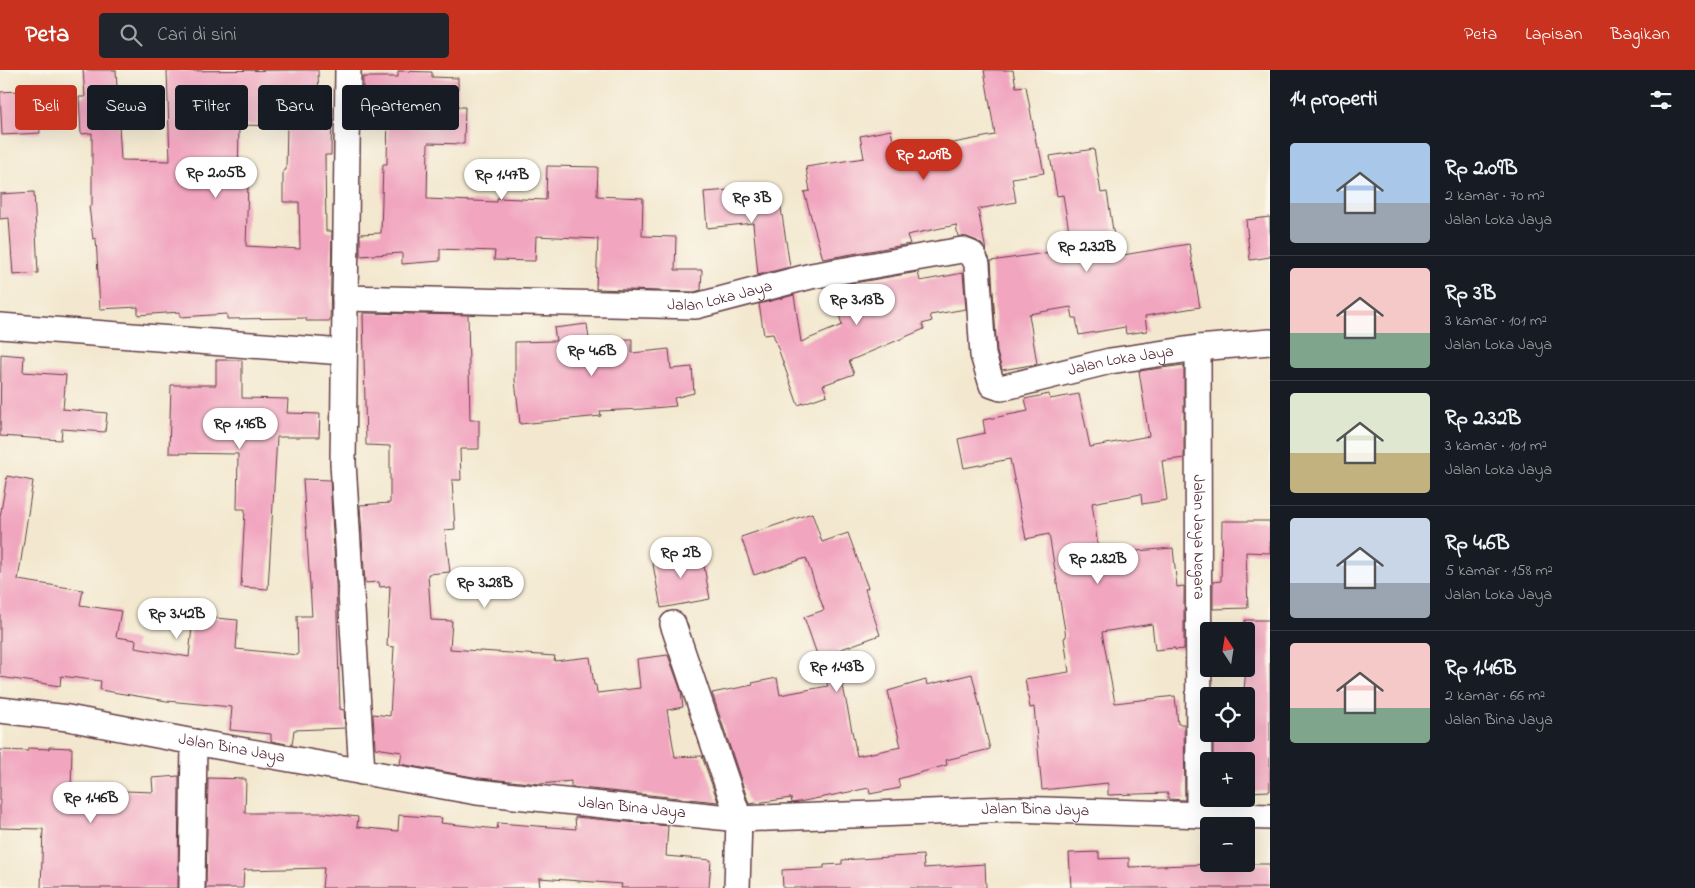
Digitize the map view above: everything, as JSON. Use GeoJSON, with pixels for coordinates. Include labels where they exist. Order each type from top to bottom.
{"type":"FeatureCollection","features":[{"type":"Feature","properties":{"kind":"street"},"geometry":{"type":"LineString","coordinates":[[348,70],[343,463],[362,772]]}},
{"type":"Feature","properties":{"kind":"street","name":"Jalan Loka Jaya"},"geometry":{"type":"LineString","coordinates":[[345,298],[696,306],[811,276],[962,250],[972,254],[976,264],[983,355],[992,385],[995,388],[1110,361],[1198,348],[1270,342]]}},
{"type":"Feature","properties":{"kind":"street"},"geometry":{"type":"LineString","coordinates":[[0,326],[343,352]]}},
{"type":"Feature","properties":{"kind":"street","name":"Jalan Jaya Negara"},"geometry":{"type":"LineString","coordinates":[[1198,348],[1199,815]]}},
{"type":"Feature","properties":{"kind":"street"},"geometry":{"type":"LineString","coordinates":[[673,624],[739,819],[737,888]]}},
{"type":"Feature","properties":{"kind":"street","name":"Jalan Bina Jaya"},"geometry":{"type":"LineString","coordinates":[[0,710],[68,718],[477,792],[739,819],[1012,809],[1270,817]]}},
{"type":"Feature","properties":{"kind":"street"},"geometry":{"type":"LineString","coordinates":[[192,888],[194,742]]}},
{"type":"Feature","properties":{"kind":"building"},"geometry":{"type":"Polygon","coordinates":[[[83,70],[116,70],[117,85],[87,85],[87,130],[119,130],[121,160],[170,161],[167,71],[318,70],[318,85],[258,85],[258,125],[248,125],[248,85],[175,85],[175,130],[239,130],[238,184],[248,184],[246,246],[300,249],[299,202],[283,202],[283,171],[286,170],[287,130],[332,130],[331,155],[325,155],[326,231],[332,231],[330,321],[306,321],[306,318],[227,319],[227,314],[180,317],[180,312],[138,315],[138,307],[100,309],[96,238],[93,239],[89,206],[92,206],[92,133],[81,134],[79,97],[85,97],[83,70]]]}},
{"type":"Feature","properties":{"kind":"building"},"geometry":{"type":"Polygon","coordinates":[[[984,70],[1013,70],[1016,87],[1026,86],[1037,148],[1039,148],[1044,173],[1012,178],[1016,202],[978,209],[986,251],[977,241],[958,236],[956,225],[907,235],[910,244],[823,259],[804,192],[810,191],[806,167],[864,158],[860,136],[891,130],[895,154],[995,135],[984,70]]]}},
{"type":"Feature","properties":{"kind":"building"},"geometry":{"type":"Polygon","coordinates":[[[398,71],[432,72],[432,77],[458,78],[458,85],[363,85],[363,77],[398,77],[398,71]]]}},
{"type":"Feature","properties":{"kind":"building"},"geometry":{"type":"Polygon","coordinates":[[[15,91],[15,130],[40,130],[40,133],[2,135],[0,92],[15,91]]]}},
{"type":"Feature","properties":{"kind":"building"},"geometry":{"type":"Polygon","coordinates":[[[459,107],[465,107],[464,144],[428,143],[427,199],[497,202],[497,198],[546,200],[547,166],[598,167],[597,196],[643,198],[642,236],[676,237],[675,270],[702,270],[701,290],[694,292],[596,289],[598,239],[536,236],[535,261],[494,260],[495,251],[440,249],[440,261],[402,264],[402,253],[360,256],[360,234],[381,233],[383,164],[387,164],[388,130],[459,130],[459,107]]]}},
{"type":"Feature","properties":{"kind":"building"},"geometry":{"type":"Polygon","coordinates":[[[1094,149],[1101,193],[1107,192],[1117,256],[1189,244],[1200,307],[1145,316],[1147,331],[1126,334],[1125,327],[1079,335],[1076,318],[1073,318],[1071,307],[1029,314],[1037,364],[1002,370],[997,352],[991,261],[1072,249],[1063,195],[1057,196],[1050,156],[1094,149]]]}},
{"type":"Feature","properties":{"kind":"building"},"geometry":{"type":"Polygon","coordinates":[[[743,189],[744,201],[779,195],[790,267],[758,275],[753,223],[707,228],[704,192],[743,189]]]}},
{"type":"Feature","properties":{"kind":"building"},"geometry":{"type":"Polygon","coordinates":[[[34,192],[38,273],[13,275],[9,218],[0,219],[0,194],[34,192]]]}},
{"type":"Feature","properties":{"kind":"building"},"geometry":{"type":"Polygon","coordinates":[[[1270,217],[1270,257],[1250,260],[1246,220],[1270,217]]]}},
{"type":"Feature","properties":{"kind":"building"},"geometry":{"type":"Polygon","coordinates":[[[918,272],[920,281],[963,273],[966,309],[930,315],[932,321],[922,324],[924,329],[849,361],[854,374],[823,385],[827,395],[798,405],[773,334],[764,335],[759,304],[794,295],[801,342],[842,325],[831,287],[918,272]]]}},
{"type":"Feature","properties":{"kind":"building"},"geometry":{"type":"Polygon","coordinates":[[[363,313],[468,315],[470,420],[479,420],[479,449],[460,449],[461,480],[452,480],[455,529],[445,530],[450,572],[428,574],[431,620],[452,621],[450,649],[555,656],[554,661],[590,657],[597,693],[640,688],[637,659],[668,655],[681,691],[683,707],[667,710],[675,757],[702,756],[718,802],[571,787],[571,781],[541,784],[479,778],[400,764],[402,752],[375,748],[373,714],[390,716],[394,647],[387,646],[390,586],[380,587],[379,582],[365,583],[360,505],[390,503],[390,446],[366,445],[363,313]]]}},
{"type":"Feature","properties":{"kind":"building"},"geometry":{"type":"Polygon","coordinates":[[[587,324],[589,340],[632,339],[632,353],[669,349],[671,369],[692,367],[694,393],[674,398],[676,406],[600,411],[601,416],[520,424],[515,380],[515,342],[556,341],[554,328],[587,324]]]}},
{"type":"Feature","properties":{"kind":"building"},"geometry":{"type":"Polygon","coordinates":[[[1,354],[24,356],[23,372],[66,375],[63,409],[107,413],[105,432],[62,429],[61,440],[0,436],[1,354]]]}},
{"type":"Feature","properties":{"kind":"building"},"geometry":{"type":"Polygon","coordinates":[[[216,360],[242,360],[242,398],[288,399],[287,413],[320,414],[319,437],[277,437],[268,589],[241,587],[245,509],[237,509],[238,454],[169,453],[171,385],[216,385],[216,360]]]}},
{"type":"Feature","properties":{"kind":"building"},"geometry":{"type":"Polygon","coordinates":[[[1184,365],[1184,458],[1162,461],[1167,500],[1142,504],[1141,494],[1092,503],[1099,554],[1173,548],[1177,587],[1184,586],[1184,649],[1155,650],[1152,624],[1102,632],[1115,703],[1175,696],[1178,724],[1184,724],[1185,800],[1168,799],[1168,793],[1108,795],[1108,783],[1042,790],[1034,707],[1030,708],[1025,679],[1069,672],[1064,638],[1066,637],[1049,534],[1026,539],[1010,459],[964,468],[958,439],[985,433],[983,420],[1028,411],[1025,399],[1049,394],[1050,399],[1079,394],[1090,447],[1149,436],[1139,371],[1184,365]]]}},
{"type":"Feature","properties":{"kind":"building"},"geometry":{"type":"Polygon","coordinates":[[[7,476],[33,481],[18,580],[83,590],[80,605],[121,611],[116,637],[136,640],[135,648],[189,657],[193,616],[238,620],[236,649],[298,655],[297,616],[312,616],[303,479],[330,480],[340,709],[344,710],[345,728],[294,730],[292,745],[271,741],[271,734],[230,730],[232,707],[167,701],[100,690],[101,681],[61,676],[60,686],[0,677],[0,517],[7,476]]]}},
{"type":"Feature","properties":{"kind":"building"},"geometry":{"type":"Polygon","coordinates":[[[812,513],[822,542],[848,533],[868,588],[865,589],[880,635],[836,651],[857,756],[901,747],[888,691],[926,680],[927,685],[972,674],[990,749],[946,760],[947,765],[898,779],[900,788],[870,794],[869,788],[792,803],[791,798],[749,804],[712,693],[777,678],[780,695],[828,686],[804,617],[824,610],[806,558],[754,575],[741,537],[812,513]]]}},
{"type":"Feature","properties":{"kind":"building"},"geometry":{"type":"Polygon","coordinates":[[[1222,521],[1270,521],[1270,553],[1246,552],[1248,608],[1213,609],[1213,582],[1221,581],[1222,521]]]}},
{"type":"Feature","properties":{"kind":"building"},"geometry":{"type":"Polygon","coordinates":[[[701,550],[710,599],[661,608],[652,559],[701,550]]]}},
{"type":"Feature","properties":{"kind":"building"},"geometry":{"type":"Polygon","coordinates":[[[1245,620],[1270,620],[1270,791],[1255,792],[1255,752],[1213,752],[1213,742],[1255,742],[1255,687],[1244,687],[1245,678],[1255,678],[1255,622],[1245,622],[1245,620]]]}},
{"type":"Feature","properties":{"kind":"building"},"geometry":{"type":"Polygon","coordinates":[[[49,747],[72,748],[71,789],[153,792],[152,778],[179,776],[178,888],[41,888],[43,829],[0,828],[0,750],[28,751],[28,748],[49,749],[49,747]]]}},
{"type":"Feature","properties":{"kind":"building"},"geometry":{"type":"Polygon","coordinates":[[[208,778],[246,779],[245,813],[324,813],[358,817],[357,827],[398,831],[399,815],[442,818],[441,823],[497,829],[498,823],[576,829],[575,817],[668,826],[666,856],[711,860],[709,888],[621,888],[622,884],[539,878],[540,888],[322,888],[324,868],[244,870],[243,888],[206,888],[208,778]]]}},
{"type":"Feature","properties":{"kind":"building"},"geometry":{"type":"Polygon","coordinates":[[[1099,852],[1099,859],[1129,858],[1129,867],[1200,865],[1200,872],[1255,872],[1255,864],[1270,864],[1270,888],[1071,888],[1069,853],[1099,852]]]}},
{"type":"Feature","properties":{"kind":"building"},"geometry":{"type":"Polygon","coordinates":[[[923,855],[924,868],[985,864],[986,888],[783,888],[782,870],[824,868],[824,865],[842,864],[842,860],[923,855]]]}}]}
